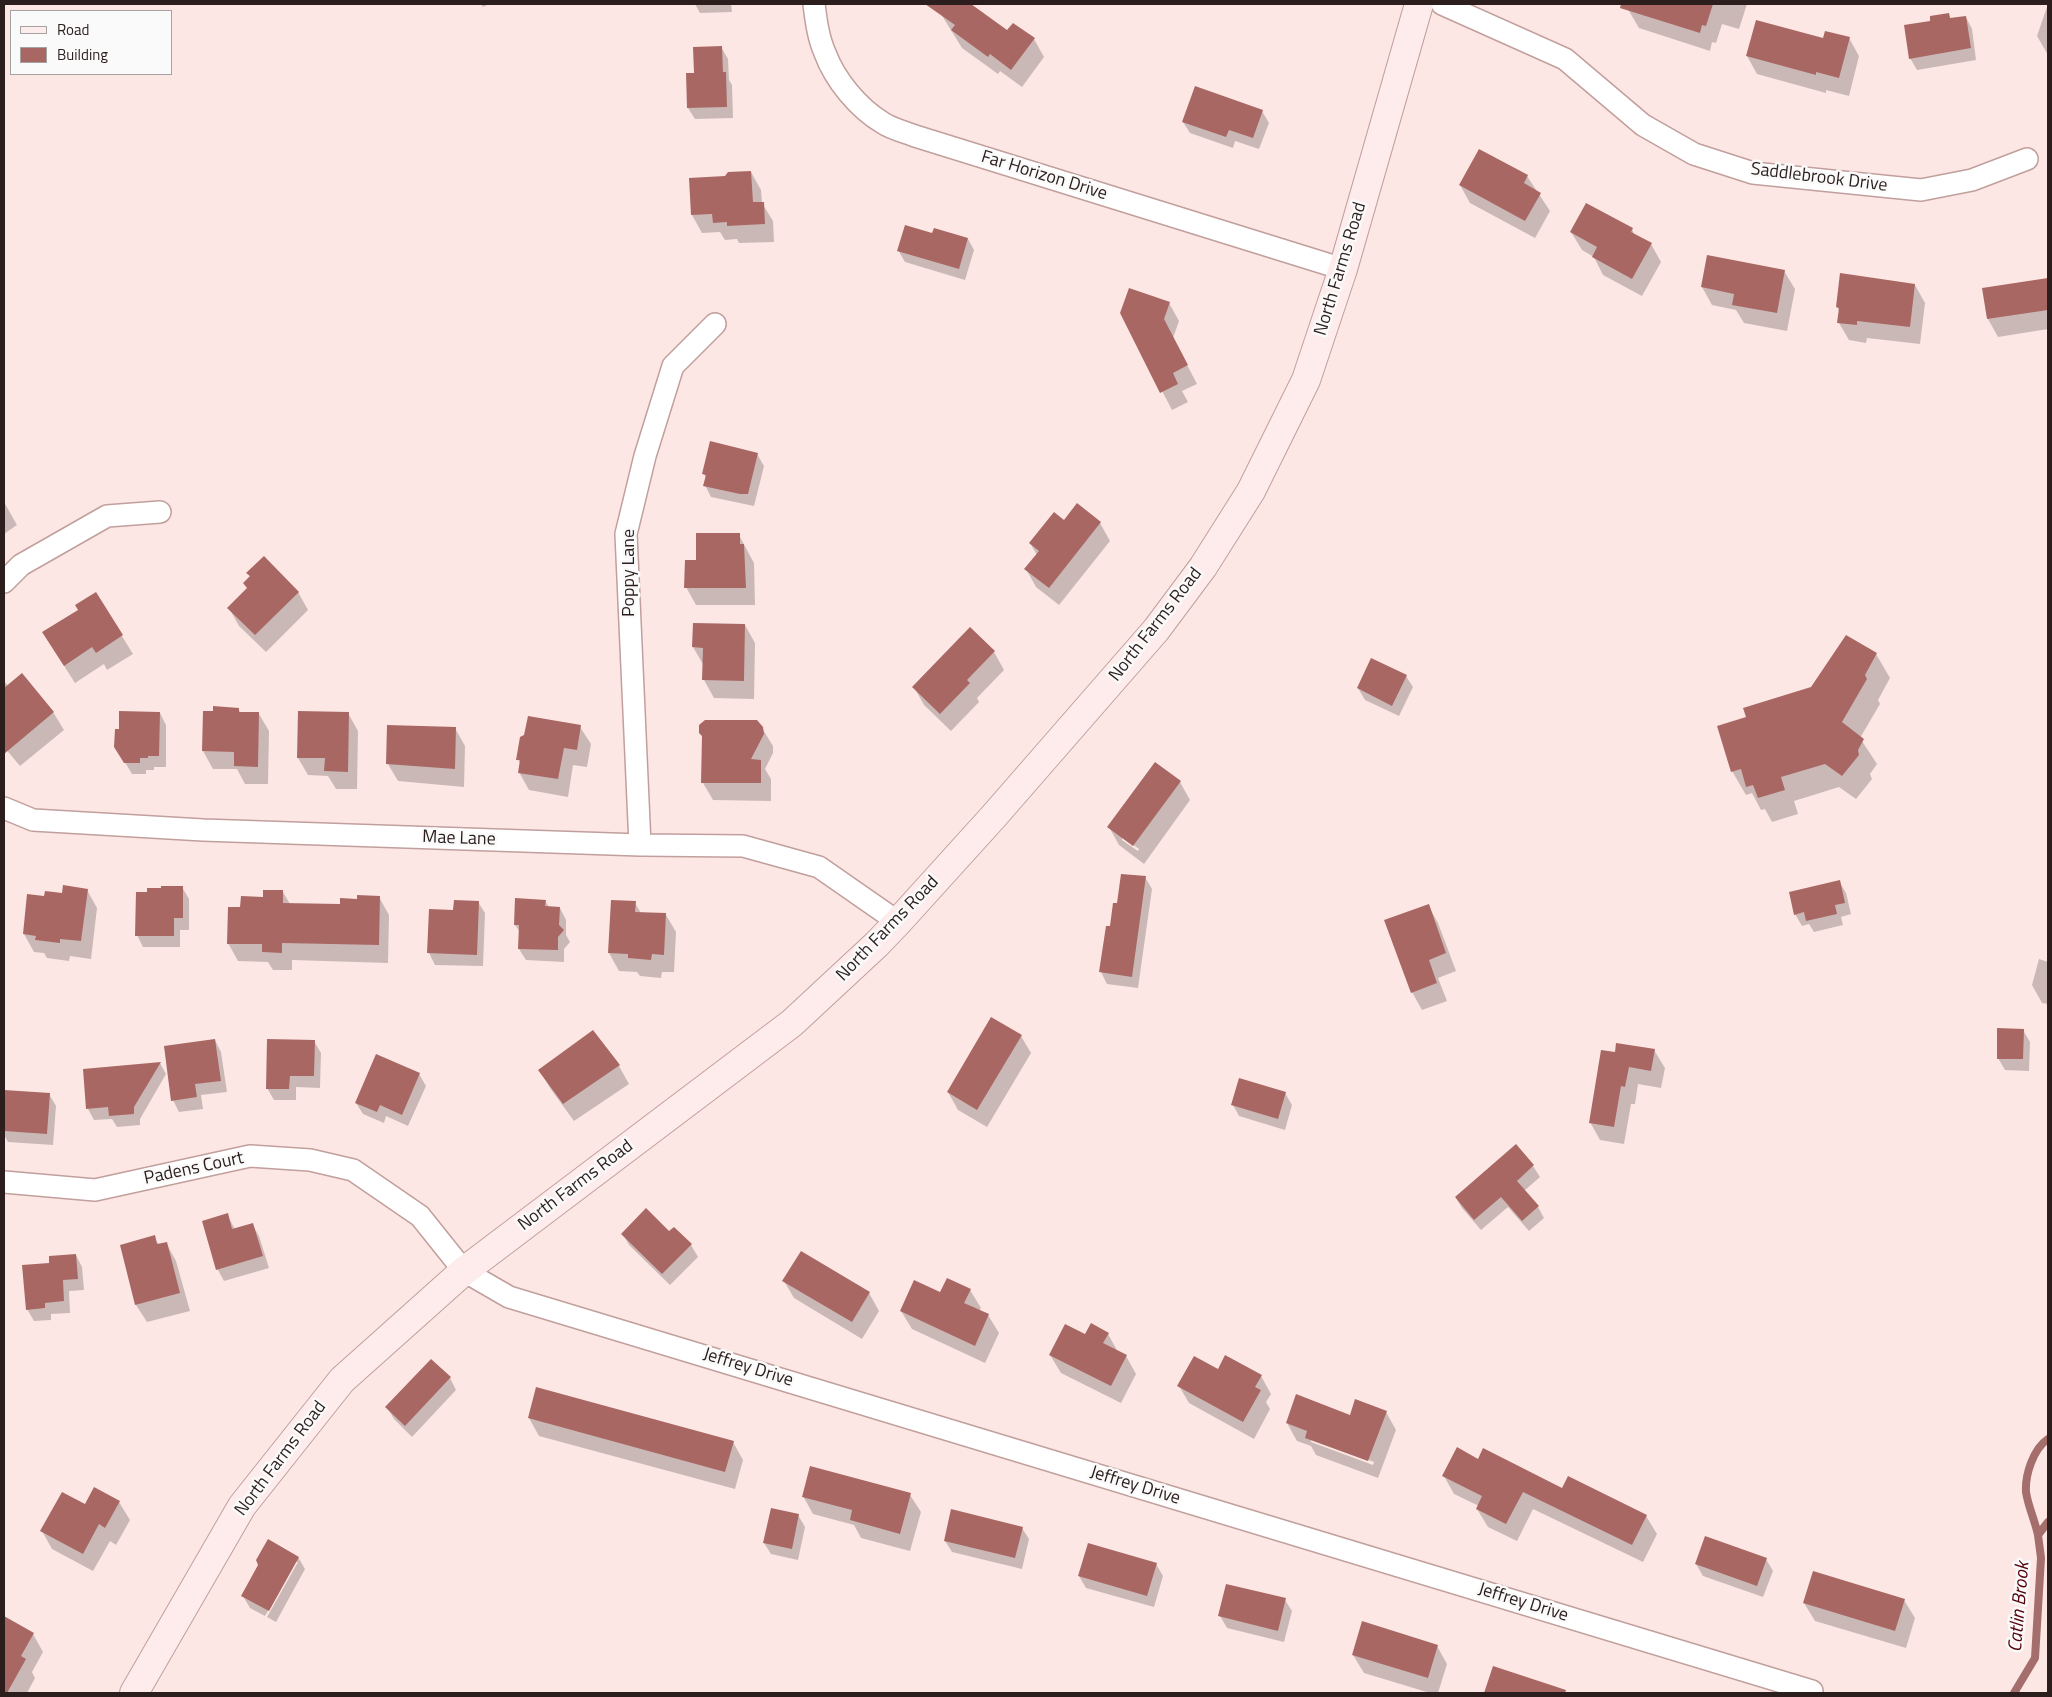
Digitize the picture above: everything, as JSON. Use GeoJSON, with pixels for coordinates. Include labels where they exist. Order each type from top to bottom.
{"type":"FeatureCollection","features":[{"type":"Feature","properties":{"kind":"main road","name":"North Farms Road"},"geometry":{"type":"LineString","coordinates":[[134,1693],[242,1506],[342,1380],[464,1271],[792,1022],[877,944],[898,922],[1147,642],[1203,567],[1251,491],[1306,380],[1343,268],[1419,4]]}},
{"type":"Feature","properties":{"kind":"street","name":"Far Horizon Drive"},"geometry":{"type":"LineString","coordinates":[[814,4],[817,28],[825,53],[837,76],[854,98],[884,124],[925,139],[1343,268]]}},
{"type":"Feature","properties":{"kind":"street","name":"Saddlebrook Drive"},"geometry":{"type":"LineString","coordinates":[[1442,4],[1565,59],[1643,125],[1694,154],[1753,173],[1921,190],[1972,180],[2027,159]]}},
{"type":"Feature","properties":{"kind":"street","name":"Poppy Lane"},"geometry":{"type":"LineString","coordinates":[[640,845],[626,534],[646,456],[673,366],[715,324]]}},
{"type":"Feature","properties":{"kind":"street"},"geometry":{"type":"LineString","coordinates":[[4,582],[22,565],[107,516],[160,512]]}},
{"type":"Feature","properties":{"kind":"street","name":"Mae Lane"},"geometry":{"type":"LineString","coordinates":[[4,808],[34,820],[203,830],[640,845],[743,846],[820,867],[898,922]]}},
{"type":"Feature","properties":{"kind":"street","name":"Padens Court"},"geometry":{"type":"LineString","coordinates":[[4,1182],[96,1190],[250,1156],[310,1160],[353,1170],[420,1216],[464,1271]]}},
{"type":"Feature","properties":{"kind":"street","name":"Jeffrey Drive"},"geometry":{"type":"LineString","coordinates":[[464,1271],[509,1296],[1812,1691]]}},
{"type":"Feature","properties":{"kind":"building"},"geometry":{"type":"Polygon","coordinates":[[[925,4],[971,4],[1007,30],[1013,23],[1035,38],[1011,70],[990,54],[988,57],[951,30],[955,25],[925,4]]]}},
{"type":"Feature","properties":{"kind":"building"},"geometry":{"type":"Polygon","coordinates":[[[1621,4],[1713,4],[1706,26],[1702,25],[1700,33],[1620,8],[1621,4]]]}},
{"type":"Feature","properties":{"kind":"building"},"geometry":{"type":"Polygon","coordinates":[[[1949,13],[1950,18],[1966,16],[1971,48],[1909,59],[1904,25],[1930,21],[1930,16],[1949,13]]]}},
{"type":"Feature","properties":{"kind":"building"},"geometry":{"type":"Polygon","coordinates":[[[1756,20],[1823,38],[1825,31],[1850,37],[1839,78],[1816,72],[1816,75],[1746,56],[1756,20]]]}},
{"type":"Feature","properties":{"kind":"building"},"geometry":{"type":"Polygon","coordinates":[[[722,46],[723,72],[726,72],[727,107],[687,108],[686,73],[694,73],[693,47],[722,46]]]}},
{"type":"Feature","properties":{"kind":"building"},"geometry":{"type":"Polygon","coordinates":[[[1195,86],[1263,110],[1253,138],[1229,130],[1226,137],[1182,122],[1195,86]]]}},
{"type":"Feature","properties":{"kind":"building"},"geometry":{"type":"Polygon","coordinates":[[[1479,149],[1528,175],[1524,183],[1541,193],[1525,221],[1459,185],[1479,149]]]}},
{"type":"Feature","properties":{"kind":"building"},"geometry":{"type":"Polygon","coordinates":[[[751,171],[753,202],[764,202],[765,224],[727,226],[727,222],[713,223],[712,214],[691,215],[689,178],[725,176],[728,172],[751,171]]]}},
{"type":"Feature","properties":{"kind":"building"},"geometry":{"type":"Polygon","coordinates":[[[1586,203],[1633,228],[1631,232],[1652,243],[1632,279],[1592,257],[1597,247],[1570,232],[1586,203]]]}},
{"type":"Feature","properties":{"kind":"building"},"geometry":{"type":"Polygon","coordinates":[[[905,225],[932,233],[934,228],[968,238],[959,269],[897,251],[905,225]]]}},
{"type":"Feature","properties":{"kind":"building"},"geometry":{"type":"Polygon","coordinates":[[[1707,255],[1785,270],[1777,313],[1732,305],[1734,294],[1701,287],[1707,255]]]}},
{"type":"Feature","properties":{"kind":"building"},"geometry":{"type":"Polygon","coordinates":[[[1840,273],[1915,284],[1910,327],[1857,321],[1857,325],[1837,323],[1839,308],[1836,307],[1840,273]]]}},
{"type":"Feature","properties":{"kind":"building"},"geometry":{"type":"Polygon","coordinates":[[[2048,278],[2048,310],[1987,319],[1982,288],[2048,278]]]}},
{"type":"Feature","properties":{"kind":"building"},"geometry":{"type":"Polygon","coordinates":[[[1129,288],[1170,302],[1164,319],[1188,365],[1173,373],[1178,384],[1160,393],[1120,313],[1129,288]]]}},
{"type":"Feature","properties":{"kind":"building"},"geometry":{"type":"Polygon","coordinates":[[[710,441],[758,453],[748,494],[703,486],[706,475],[702,474],[710,441]]]}},
{"type":"Feature","properties":{"kind":"building"},"geometry":{"type":"Polygon","coordinates":[[[1077,503],[1101,522],[1049,588],[1024,569],[1039,551],[1029,543],[1054,512],[1064,520],[1077,503]]]}},
{"type":"Feature","properties":{"kind":"building"},"geometry":{"type":"Polygon","coordinates":[[[696,533],[740,533],[740,544],[744,544],[746,588],[684,588],[685,560],[696,560],[696,533]]]}},
{"type":"Feature","properties":{"kind":"building"},"geometry":{"type":"Polygon","coordinates":[[[264,556],[299,592],[255,635],[227,608],[247,588],[243,583],[250,576],[246,573],[264,556]]]}},
{"type":"Feature","properties":{"kind":"building"},"geometry":{"type":"Polygon","coordinates":[[[96,592],[123,635],[96,653],[92,647],[64,666],[42,632],[78,610],[75,605],[96,592]]]}},
{"type":"Feature","properties":{"kind":"building"},"geometry":{"type":"Polygon","coordinates":[[[693,623],[745,624],[744,681],[702,680],[703,648],[692,647],[693,623]]]}},
{"type":"Feature","properties":{"kind":"building"},"geometry":{"type":"Polygon","coordinates":[[[970,627],[995,651],[967,680],[970,683],[940,714],[912,687],[970,627]]]}},
{"type":"Feature","properties":{"kind":"building"},"geometry":{"type":"Polygon","coordinates":[[[1846,635],[1877,653],[1865,675],[1867,679],[1842,722],[1864,739],[1858,750],[1859,755],[1842,776],[1825,764],[1781,777],[1785,790],[1758,798],[1753,785],[1746,787],[1741,769],[1731,772],[1717,726],[1746,717],[1743,708],[1811,687],[1846,635]]]}},
{"type":"Feature","properties":{"kind":"building"},"geometry":{"type":"Polygon","coordinates":[[[1371,658],[1407,675],[1392,706],[1357,688],[1371,658]]]}},
{"type":"Feature","properties":{"kind":"building"},"geometry":{"type":"Polygon","coordinates":[[[22,673],[54,712],[4,754],[4,688],[22,673]]]}},
{"type":"Feature","properties":{"kind":"building"},"geometry":{"type":"Polygon","coordinates":[[[213,706],[239,708],[239,712],[259,712],[258,767],[234,766],[234,752],[202,751],[203,711],[213,711],[213,706]]]}},
{"type":"Feature","properties":{"kind":"building"},"geometry":{"type":"Polygon","coordinates":[[[119,711],[160,712],[159,756],[140,758],[140,763],[124,763],[114,747],[115,729],[119,729],[119,711]]]}},
{"type":"Feature","properties":{"kind":"building"},"geometry":{"type":"Polygon","coordinates":[[[298,711],[349,712],[348,772],[324,771],[325,758],[297,758],[298,711]]]}},
{"type":"Feature","properties":{"kind":"building"},"geometry":{"type":"Polygon","coordinates":[[[528,716],[581,725],[577,750],[564,748],[558,779],[518,773],[520,760],[516,760],[520,737],[524,735],[528,716]]]}},
{"type":"Feature","properties":{"kind":"building"},"geometry":{"type":"Polygon","coordinates":[[[705,720],[757,720],[763,727],[764,734],[751,759],[761,760],[761,783],[701,783],[702,736],[699,733],[699,725],[705,720]]]}},
{"type":"Feature","properties":{"kind":"building"},"geometry":{"type":"Polygon","coordinates":[[[387,725],[456,727],[455,769],[386,764],[387,725]]]}},
{"type":"Feature","properties":{"kind":"building"},"geometry":{"type":"Polygon","coordinates":[[[1155,762],[1181,781],[1133,846],[1107,827],[1155,762]]]}},
{"type":"Feature","properties":{"kind":"building"},"geometry":{"type":"Polygon","coordinates":[[[1121,874],[1146,876],[1132,977],[1099,972],[1106,926],[1110,926],[1113,903],[1117,903],[1121,874]]]}},
{"type":"Feature","properties":{"kind":"building"},"geometry":{"type":"Polygon","coordinates":[[[1840,880],[1845,903],[1835,905],[1837,914],[1806,921],[1804,912],[1794,915],[1789,892],[1840,880]]]}},
{"type":"Feature","properties":{"kind":"building"},"geometry":{"type":"Polygon","coordinates":[[[63,885],[88,889],[81,941],[60,939],[60,943],[35,940],[36,936],[23,934],[27,894],[44,896],[45,891],[62,893],[63,885]]]}},
{"type":"Feature","properties":{"kind":"building"},"geometry":{"type":"Polygon","coordinates":[[[161,886],[183,886],[183,918],[174,918],[174,936],[135,936],[136,892],[147,892],[147,888],[161,888],[161,886]]]}},
{"type":"Feature","properties":{"kind":"building"},"geometry":{"type":"Polygon","coordinates":[[[263,890],[283,890],[283,903],[340,904],[340,898],[357,899],[357,895],[380,896],[379,945],[282,943],[282,953],[262,952],[262,944],[227,944],[228,907],[240,907],[241,896],[263,897],[263,890]]]}},
{"type":"Feature","properties":{"kind":"building"},"geometry":{"type":"Polygon","coordinates":[[[515,898],[546,900],[545,906],[560,907],[559,925],[564,930],[558,937],[558,950],[518,949],[519,925],[514,925],[515,898]]]}},
{"type":"Feature","properties":{"kind":"building"},"geometry":{"type":"Polygon","coordinates":[[[454,900],[479,901],[477,955],[427,953],[429,909],[453,910],[454,900]]]}},
{"type":"Feature","properties":{"kind":"building"},"geometry":{"type":"Polygon","coordinates":[[[611,900],[636,901],[635,912],[666,913],[664,955],[652,954],[651,960],[628,958],[628,954],[608,953],[611,900]]]}},
{"type":"Feature","properties":{"kind":"building"},"geometry":{"type":"Polygon","coordinates":[[[1429,904],[1446,953],[1429,960],[1437,983],[1411,993],[1384,920],[1429,904]]]}},
{"type":"Feature","properties":{"kind":"building"},"geometry":{"type":"Polygon","coordinates":[[[991,1017],[1022,1035],[977,1110],[947,1092],[991,1017]]]}},
{"type":"Feature","properties":{"kind":"building"},"geometry":{"type":"Polygon","coordinates":[[[1997,1028],[2024,1029],[2023,1059],[1997,1059],[1997,1028]]]}},
{"type":"Feature","properties":{"kind":"building"},"geometry":{"type":"Polygon","coordinates":[[[593,1030],[620,1065],[563,1104],[538,1070],[593,1030]]]}},
{"type":"Feature","properties":{"kind":"building"},"geometry":{"type":"Polygon","coordinates":[[[215,1039],[221,1081],[195,1084],[197,1097],[171,1101],[164,1046],[215,1039]]]}},
{"type":"Feature","properties":{"kind":"building"},"geometry":{"type":"Polygon","coordinates":[[[267,1039],[315,1040],[314,1076],[290,1076],[289,1089],[266,1089],[267,1039]]]}},
{"type":"Feature","properties":{"kind":"building"},"geometry":{"type":"Polygon","coordinates":[[[1616,1043],[1655,1049],[1651,1071],[1629,1067],[1625,1087],[1621,1086],[1614,1127],[1589,1123],[1601,1050],[1615,1052],[1616,1043]]]}},
{"type":"Feature","properties":{"kind":"building"},"geometry":{"type":"Polygon","coordinates":[[[376,1054],[420,1073],[402,1115],[380,1105],[377,1112],[355,1103],[376,1054]]]}},
{"type":"Feature","properties":{"kind":"building"},"geometry":{"type":"Polygon","coordinates":[[[161,1062],[134,1107],[134,1114],[109,1116],[108,1107],[86,1109],[83,1069],[161,1062]]]}},
{"type":"Feature","properties":{"kind":"building"},"geometry":{"type":"Polygon","coordinates":[[[1239,1078],[1286,1092],[1278,1119],[1231,1105],[1239,1078]]]}},
{"type":"Feature","properties":{"kind":"building"},"geometry":{"type":"Polygon","coordinates":[[[4,1090],[50,1093],[47,1134],[4,1131],[4,1090]]]}},
{"type":"Feature","properties":{"kind":"building"},"geometry":{"type":"Polygon","coordinates":[[[1516,1144],[1534,1165],[1517,1181],[1539,1206],[1522,1221],[1501,1197],[1474,1220],[1455,1197],[1516,1144]]]}},
{"type":"Feature","properties":{"kind":"building"},"geometry":{"type":"Polygon","coordinates":[[[646,1208],[669,1231],[674,1227],[692,1244],[662,1274],[621,1234],[646,1208]]]}},
{"type":"Feature","properties":{"kind":"building"},"geometry":{"type":"Polygon","coordinates":[[[228,1213],[232,1229],[253,1223],[263,1256],[216,1270],[202,1221],[228,1213]]]}},
{"type":"Feature","properties":{"kind":"building"},"geometry":{"type":"Polygon","coordinates":[[[155,1235],[157,1244],[167,1242],[180,1293],[135,1305],[120,1245],[155,1235]]]}},
{"type":"Feature","properties":{"kind":"building"},"geometry":{"type":"Polygon","coordinates":[[[801,1251],[870,1292],[852,1322],[782,1281],[801,1251]]]}},
{"type":"Feature","properties":{"kind":"building"},"geometry":{"type":"Polygon","coordinates":[[[76,1254],[78,1279],[63,1280],[64,1301],[45,1303],[45,1308],[26,1310],[22,1265],[49,1263],[49,1256],[76,1254]]]}},
{"type":"Feature","properties":{"kind":"building"},"geometry":{"type":"Polygon","coordinates":[[[947,1278],[971,1289],[964,1303],[989,1314],[975,1346],[900,1311],[914,1280],[940,1292],[947,1278]]]}},
{"type":"Feature","properties":{"kind":"building"},"geometry":{"type":"Polygon","coordinates":[[[1091,1323],[1109,1333],[1103,1343],[1127,1355],[1111,1386],[1049,1355],[1065,1324],[1085,1334],[1091,1323]]]}},
{"type":"Feature","properties":{"kind":"building"},"geometry":{"type":"Polygon","coordinates":[[[1225,1355],[1262,1375],[1255,1387],[1261,1390],[1243,1422],[1177,1386],[1194,1356],[1218,1369],[1225,1355]]]}},
{"type":"Feature","properties":{"kind":"building"},"geometry":{"type":"Polygon","coordinates":[[[431,1359],[451,1377],[405,1426],[385,1407],[431,1359]]]}},
{"type":"Feature","properties":{"kind":"building"},"geometry":{"type":"Polygon","coordinates":[[[536,1387],[734,1441],[725,1472],[528,1418],[536,1387]]]}},
{"type":"Feature","properties":{"kind":"building"},"geometry":{"type":"Polygon","coordinates":[[[1296,1394],[1350,1415],[1355,1399],[1387,1411],[1368,1461],[1305,1438],[1307,1431],[1286,1423],[1296,1394]]]}},
{"type":"Feature","properties":{"kind":"building"},"geometry":{"type":"Polygon","coordinates":[[[1457,1447],[1478,1459],[1483,1448],[1562,1488],[1568,1476],[1647,1515],[1632,1545],[1523,1492],[1506,1524],[1476,1509],[1482,1496],[1442,1476],[1457,1447]]]}},
{"type":"Feature","properties":{"kind":"building"},"geometry":{"type":"Polygon","coordinates":[[[810,1466],[911,1493],[900,1534],[850,1520],[852,1510],[802,1497],[810,1466]]]}},
{"type":"Feature","properties":{"kind":"building"},"geometry":{"type":"Polygon","coordinates":[[[94,1487],[120,1501],[105,1528],[99,1524],[83,1554],[40,1531],[62,1492],[85,1504],[94,1487]]]}},
{"type":"Feature","properties":{"kind":"building"},"geometry":{"type":"Polygon","coordinates":[[[771,1508],[799,1514],[792,1549],[763,1543],[771,1508]]]}},
{"type":"Feature","properties":{"kind":"building"},"geometry":{"type":"Polygon","coordinates":[[[951,1509],[1023,1527],[1015,1558],[944,1541],[951,1509]]]}},
{"type":"Feature","properties":{"kind":"building"},"geometry":{"type":"Polygon","coordinates":[[[1705,1536],[1767,1558],[1757,1586],[1695,1564],[1705,1536]]]}},
{"type":"Feature","properties":{"kind":"building"},"geometry":{"type":"Polygon","coordinates":[[[268,1539],[299,1557],[269,1611],[241,1596],[258,1565],[256,1560],[268,1539]]]}},
{"type":"Feature","properties":{"kind":"building"},"geometry":{"type":"Polygon","coordinates":[[[1088,1543],[1157,1563],[1147,1596],[1078,1576],[1088,1543]]]}},
{"type":"Feature","properties":{"kind":"building"},"geometry":{"type":"Polygon","coordinates":[[[1813,1571],[1905,1599],[1895,1631],[1803,1603],[1813,1571]]]}},
{"type":"Feature","properties":{"kind":"building"},"geometry":{"type":"Polygon","coordinates":[[[1226,1584],[1286,1598],[1278,1631],[1218,1616],[1226,1584]]]}},
{"type":"Feature","properties":{"kind":"building"},"geometry":{"type":"Polygon","coordinates":[[[4,1616],[34,1633],[21,1656],[26,1659],[7,1693],[4,1693],[4,1616]]]}},
{"type":"Feature","properties":{"kind":"building"},"geometry":{"type":"Polygon","coordinates":[[[1362,1621],[1438,1645],[1428,1678],[1352,1655],[1362,1621]]]}},
{"type":"Feature","properties":{"kind":"building"},"geometry":{"type":"Polygon","coordinates":[[[1493,1666],[1566,1690],[1565,1693],[1484,1693],[1493,1666]]]}},
{"type":"Feature","properties":{"kind":"waterway"},"geometry":{"type":"LineString","coordinates":[[2038,1535],[2027,1497],[2026,1485],[2034,1456],[2048,1439]]}},
{"type":"Feature","properties":{"kind":"waterway","name":"Catlin Brook"},"geometry":{"type":"LineString","coordinates":[[2014,1693],[2035,1658],[2041,1558],[2038,1535],[2048,1522]]}}]}
